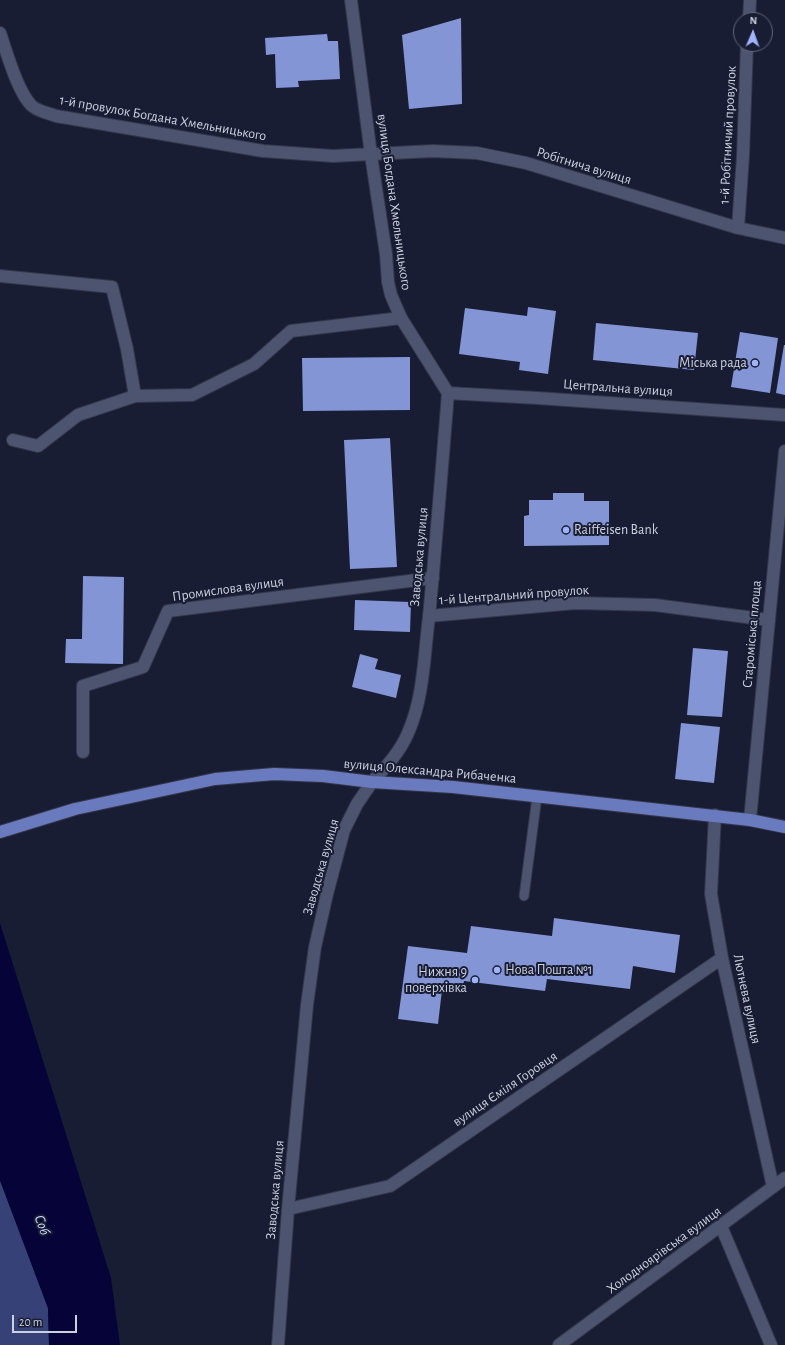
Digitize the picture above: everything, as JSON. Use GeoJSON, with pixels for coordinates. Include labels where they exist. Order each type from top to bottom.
{"type":"FeatureCollection","features":[{"type":"Feature","properties":{"kind":"highway","name":"вулиця Олександра Рибаченка"},"geometry":{"type":"LineString","coordinates":[[0,832],[75,809],[215,779],[274,774],[323,776],[372,782],[453,787],[715,815],[785,827]]}},
{"type":"Feature","properties":{"kind":"street","name":"вулиця Богдана Хмельницького"},"geometry":{"type":"LineString","coordinates":[[351,0],[371,155],[386,254],[388,282],[393,300],[401,318],[448,393]]}},
{"type":"Feature","properties":{"kind":"street"},"geometry":{"type":"LineString","coordinates":[[749,12],[750,0]]}},
{"type":"Feature","properties":{"kind":"street","name":"1-й провулок Богдана Хмельницького"},"geometry":{"type":"LineString","coordinates":[[0,33],[18,85],[31,106],[56,116],[263,151],[333,156],[371,155]]}},
{"type":"Feature","properties":{"kind":"street","name":"1-й Робітничий провулок"},"geometry":{"type":"LineString","coordinates":[[738,228],[743,156],[747,52]]}},
{"type":"Feature","properties":{"kind":"street","name":"Робітнича вулиця"},"geometry":{"type":"LineString","coordinates":[[371,155],[440,151],[477,153],[504,158],[578,178],[738,228],[785,238]]}},
{"type":"Feature","properties":{"kind":"street"},"geometry":{"type":"LineString","coordinates":[[0,276],[112,287],[127,349],[135,396]]}},
{"type":"Feature","properties":{"kind":"street"},"geometry":{"type":"LineString","coordinates":[[13,440],[38,446],[78,415],[135,396],[192,395],[254,364],[291,331],[401,318]]}},
{"type":"Feature","properties":{"kind":"street","name":"Центральна вулиця"},"geometry":{"type":"LineString","coordinates":[[448,393],[545,398],[785,415]]}},
{"type":"Feature","properties":{"kind":"street","name":"Заводська вулиця"},"geometry":{"type":"LineString","coordinates":[[278,1345],[288,1209],[307,1005],[315,947],[344,830],[357,804],[372,782],[393,760],[408,734],[417,707],[433,578],[448,393]]}},
{"type":"Feature","properties":{"kind":"street","name":"Староміська площа"},"geometry":{"type":"LineString","coordinates":[[750,820],[785,451]]}},
{"type":"Feature","properties":{"kind":"street","name":"Промислова вулиця"},"geometry":{"type":"LineString","coordinates":[[83,752],[83,686],[143,667],[168,610],[433,578]]}},
{"type":"Feature","properties":{"kind":"street","name":"1-й Центральний провулок"},"geometry":{"type":"LineString","coordinates":[[429,616],[576,603],[655,605],[769,620]]}},
{"type":"Feature","properties":{"kind":"street","name":"Лютнева вулиця"},"geometry":{"type":"LineString","coordinates":[[715,815],[711,894],[722,958],[773,1187]]}},
{"type":"Feature","properties":{"kind":"street","name":"вулиця Єміля Горовця"},"geometry":{"type":"LineString","coordinates":[[288,1209],[390,1186],[722,958]]}},
{"type":"Feature","properties":{"kind":"street","name":"Холодноярівська вулиця"},"geometry":{"type":"LineString","coordinates":[[559,1345],[785,1178]]}},
{"type":"Feature","properties":{"kind":"street"},"geometry":{"type":"LineString","coordinates":[[721,1226],[769,1344]]}},
{"type":"Feature","properties":{"kind":"lane"},"geometry":{"type":"LineString","coordinates":[[524,896],[537,796]]}},
{"type":"Feature","properties":{"kind":"shaded area"},"geometry":{"type":"Polygon","coordinates":[[[0,1181],[48,1308],[49,1345],[0,1345],[0,1181]]]}},
{"type":"Feature","properties":{"kind":"water","name":"Соб"},"geometry":{"type":"Polygon","coordinates":[[[0,923],[111,1278],[120,1345],[49,1345],[48,1308],[0,1180],[0,923]]]}},
{"type":"Feature","properties":{"kind":"building"},"geometry":{"type":"Polygon","coordinates":[[[461,18],[462,104],[409,109],[402,35],[461,18]]]}},
{"type":"Feature","properties":{"kind":"building"},"geometry":{"type":"Polygon","coordinates":[[[327,34],[328,41],[338,41],[340,79],[298,81],[299,87],[276,88],[275,54],[266,55],[265,38],[327,34]]]}},
{"type":"Feature","properties":{"kind":"building"},"geometry":{"type":"Polygon","coordinates":[[[528,307],[556,311],[548,374],[519,370],[520,362],[459,354],[465,308],[527,316],[528,307]]]}},
{"type":"Feature","properties":{"kind":"building"},"geometry":{"type":"Polygon","coordinates":[[[596,323],[698,333],[694,370],[593,360],[596,323]]]}},
{"type":"Feature","properties":{"kind":"building","name":"Міська рада"},"geometry":{"type":"Polygon","coordinates":[[[740,332],[778,338],[770,393],[731,387],[740,332]]]}},
{"type":"Feature","properties":{"kind":"building"},"geometry":{"type":"Polygon","coordinates":[[[785,345],[785,395],[776,393],[785,345]]]}},
{"type":"Feature","properties":{"kind":"building"},"geometry":{"type":"Polygon","coordinates":[[[410,357],[410,410],[303,411],[302,358],[410,357]]]}},
{"type":"Feature","properties":{"kind":"building"},"geometry":{"type":"Polygon","coordinates":[[[390,438],[397,567],[350,569],[344,440],[390,438]]]}},
{"type":"Feature","properties":{"kind":"building","name":"Raiffeisen Bank"},"geometry":{"type":"Polygon","coordinates":[[[553,493],[584,493],[584,501],[609,501],[609,545],[524,546],[524,516],[529,515],[529,500],[553,500],[553,493]]]}},
{"type":"Feature","properties":{"kind":"building"},"geometry":{"type":"Polygon","coordinates":[[[83,576],[124,577],[123,664],[65,663],[66,639],[82,639],[83,576]]]}},
{"type":"Feature","properties":{"kind":"building"},"geometry":{"type":"Polygon","coordinates":[[[355,600],[411,602],[410,632],[354,630],[355,600]]]}},
{"type":"Feature","properties":{"kind":"building"},"geometry":{"type":"Polygon","coordinates":[[[693,648],[728,651],[722,717],[687,715],[693,648]]]}},
{"type":"Feature","properties":{"kind":"building"},"geometry":{"type":"Polygon","coordinates":[[[360,654],[378,659],[375,669],[401,675],[396,698],[352,687],[360,654]]]}},
{"type":"Feature","properties":{"kind":"building"},"geometry":{"type":"Polygon","coordinates":[[[681,723],[720,727],[714,783],[675,779],[681,723]]]}},
{"type":"Feature","properties":{"kind":"building","name":"Нижня 9 поверхівка"},"geometry":{"type":"Polygon","coordinates":[[[554,918],[680,935],[675,973],[633,966],[630,989],[547,979],[545,991],[464,981],[462,992],[442,990],[438,1024],[398,1019],[408,946],[467,953],[471,926],[552,936],[554,918]]]}},
{"type":"Feature","properties":{"kind":"place","name":"Міська рада"},"geometry":{"type":"Point","coordinates":[755,363]}},
{"type":"Feature","properties":{"kind":"place","name":"Raiffeisen Bank"},"geometry":{"type":"Point","coordinates":[566,530]}},
{"type":"Feature","properties":{"kind":"place","name":"Нова Пошта №1"},"geometry":{"type":"Point","coordinates":[497,970]}},
{"type":"Feature","properties":{"kind":"place","name":"Нижня 9 поверхівка"},"geometry":{"type":"Point","coordinates":[475,980]}}]}
